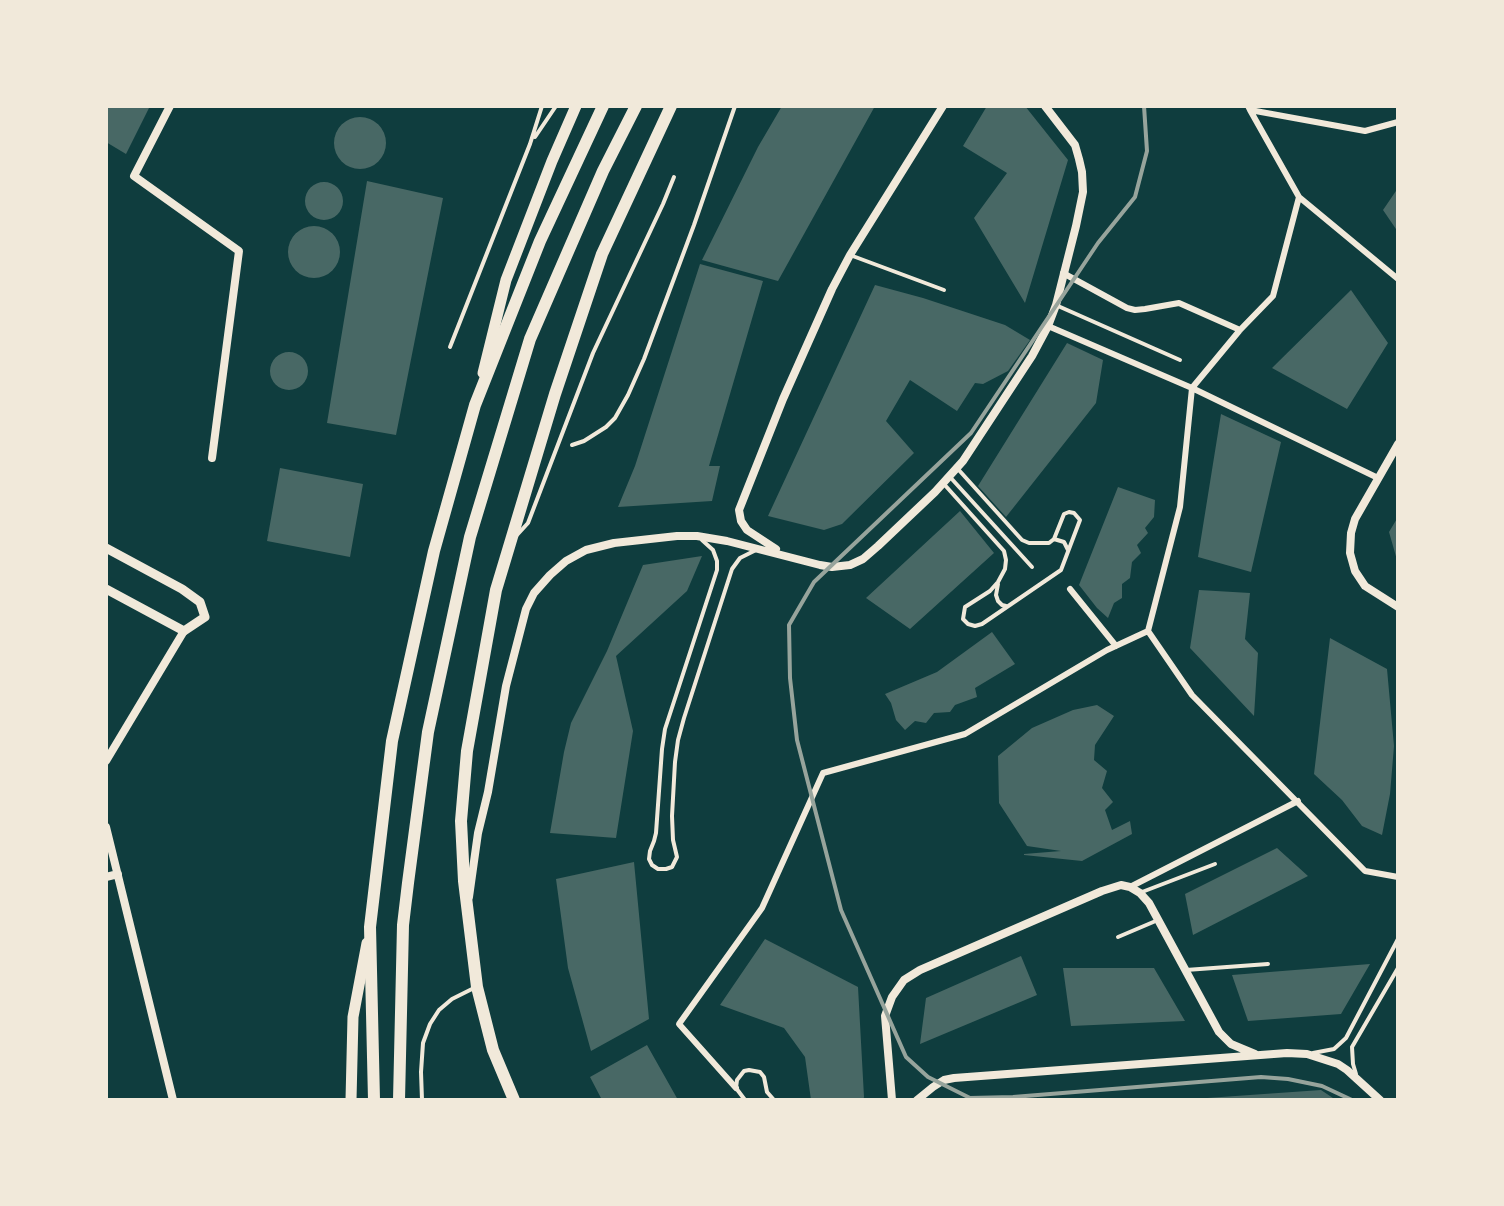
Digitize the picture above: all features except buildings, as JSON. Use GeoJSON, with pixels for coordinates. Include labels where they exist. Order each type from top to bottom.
{"type":"FeatureCollection","features":[{"type":"Feature","properties":{"kind":"main road"},"geometry":{"type":"LineString","coordinates":[[351,1100],[353,1017],[370,927],[392,741],[434,551],[506,280],[576,106]]}},
{"type":"Feature","properties":{"kind":"main road"},"geometry":{"type":"LineString","coordinates":[[475,405],[540,241],[603,106]]}},
{"type":"Feature","properties":{"kind":"main road"},"geometry":{"type":"LineString","coordinates":[[399,1100],[403,925],[408,883],[428,732],[470,537],[530,339],[603,171],[636,106]]}},
{"type":"Feature","properties":{"kind":"main road"},"geometry":{"type":"LineString","coordinates":[[514,1100],[493,1050],[477,987],[464,881],[461,821],[467,751],[496,590],[555,394],[602,254],[671,106]]}},
{"type":"Feature","properties":{"kind":"main road"},"geometry":{"type":"LineString","coordinates":[[370,927],[374,1100]]}},
{"type":"Feature","properties":{"kind":"street"},"geometry":{"type":"LineString","coordinates":[[170,106],[134,176],[239,251],[212,458]]}},
{"type":"Feature","properties":{"kind":"street"},"geometry":{"type":"LineString","coordinates":[[786,555],[747,530],[739,510],[832,289],[943,106]]}},
{"type":"Feature","properties":{"kind":"street"},"geometry":{"type":"LineString","coordinates":[[468,910],[478,833],[506,686],[526,609],[534,593],[550,575],[586,550],[639,539],[697,536],[820,565],[850,565],[878,546],[946,480],[978,441],[1048,326],[1056,305],[1083,192],[1075,145],[1045,106]]}},
{"type":"Feature","properties":{"kind":"street"},"geometry":{"type":"LineString","coordinates":[[1249,108],[1365,131],[1398,122]]}},
{"type":"Feature","properties":{"kind":"street"},"geometry":{"type":"LineString","coordinates":[[1249,108],[1299,197],[1398,279]]}},
{"type":"Feature","properties":{"kind":"street"},"geometry":{"type":"LineString","coordinates":[[1299,197],[1273,296],[1192,388],[1180,507],[1148,631],[1192,695],[1365,871],[1398,877]]}},
{"type":"Feature","properties":{"kind":"street"},"geometry":{"type":"LineString","coordinates":[[1063,273],[1127,308],[1135,310],[1179,303],[1240,330]]}},
{"type":"Feature","properties":{"kind":"street"},"geometry":{"type":"LineString","coordinates":[[1048,326],[1192,388],[1378,478]]}},
{"type":"Feature","properties":{"kind":"street"},"geometry":{"type":"LineString","coordinates":[[1398,444],[1355,519],[1351,533],[1352,562],[1359,579],[1398,607]]}},
{"type":"Feature","properties":{"kind":"street"},"geometry":{"type":"LineString","coordinates":[[106,548],[182,589],[200,602],[205,617],[184,631],[106,761]]}},
{"type":"Feature","properties":{"kind":"street"},"geometry":{"type":"LineString","coordinates":[[106,589],[184,631]]}},
{"type":"Feature","properties":{"kind":"street"},"geometry":{"type":"LineString","coordinates":[[1070,589],[1116,646]]}},
{"type":"Feature","properties":{"kind":"street"},"geometry":{"type":"LineString","coordinates":[[736,1088],[679,1024],[762,908],[823,773],[965,734],[1116,646],[1148,631]]}},
{"type":"Feature","properties":{"kind":"street"},"geometry":{"type":"LineString","coordinates":[[1130,887],[1298,801]]}},
{"type":"Feature","properties":{"kind":"street"},"geometry":{"type":"LineString","coordinates":[[106,827],[173,1100]]}},
{"type":"Feature","properties":{"kind":"street"},"geometry":{"type":"LineString","coordinates":[[106,877],[118,874]]}},
{"type":"Feature","properties":{"kind":"street"},"geometry":{"type":"LineString","coordinates":[[892,1100],[885,1016],[892,997],[904,980],[920,970],[1121,885],[1140,893],[1149,903],[1225,1038],[1240,1049],[1255,1054]]}},
{"type":"Feature","properties":{"kind":"street"},"geometry":{"type":"LineString","coordinates":[[917,1100],[944,1080],[954,1078],[1287,1053],[1307,1054],[1338,1064],[1380,1100]]}},
{"type":"Feature","properties":{"kind":"lane"},"geometry":{"type":"LineString","coordinates":[[450,347],[542,106]]}},
{"type":"Feature","properties":{"kind":"lane"},"geometry":{"type":"LineString","coordinates":[[530,144],[556,106]]}},
{"type":"Feature","properties":{"kind":"lane"},"geometry":{"type":"LineString","coordinates":[[572,445],[606,427],[628,395],[694,225],[735,106]]}},
{"type":"Feature","properties":{"kind":"lane"},"geometry":{"type":"LineString","coordinates":[[512,538],[528,523],[593,353],[674,177]]}},
{"type":"Feature","properties":{"kind":"lane"},"geometry":{"type":"LineString","coordinates":[[850,255],[944,290]]}},
{"type":"Feature","properties":{"kind":"lane"},"geometry":{"type":"LineString","coordinates":[[1056,305],[1180,360]]}},
{"type":"Feature","properties":{"kind":"lane"},"geometry":{"type":"LineString","coordinates":[[946,480],[1004,551],[1006,560],[998,582],[965,607],[963,619],[975,626],[1061,570],[1080,520],[1069,512],[1064,514],[1054,539],[1049,543],[1022,540],[957,468]]}},
{"type":"Feature","properties":{"kind":"lane"},"geometry":{"type":"LineString","coordinates":[[946,480],[1032,567]]}},
{"type":"Feature","properties":{"kind":"lane"},"geometry":{"type":"LineString","coordinates":[[697,536],[713,550],[717,570],[665,729],[656,833],[649,859],[658,869],[672,867],[677,857],[672,816],[675,762],[684,718],[732,569],[740,558],[760,549]]}},
{"type":"Feature","properties":{"kind":"lane"},"geometry":{"type":"LineString","coordinates":[[1054,539],[1064,542],[1068,552]]}},
{"type":"Feature","properties":{"kind":"lane"},"geometry":{"type":"LineString","coordinates":[[998,582],[998,601],[1009,606]]}},
{"type":"Feature","properties":{"kind":"lane"},"geometry":{"type":"LineString","coordinates":[[1140,893],[1215,864]]}},
{"type":"Feature","properties":{"kind":"lane"},"geometry":{"type":"LineString","coordinates":[[1118,937],[1158,920]]}},
{"type":"Feature","properties":{"kind":"lane"},"geometry":{"type":"LineString","coordinates":[[1307,1054],[1334,1049],[1346,1038],[1398,939]]}},
{"type":"Feature","properties":{"kind":"lane"},"geometry":{"type":"LineString","coordinates":[[1184,970],[1268,964]]}},
{"type":"Feature","properties":{"kind":"lane"},"geometry":{"type":"LineString","coordinates":[[1362,1083],[1354,1069],[1352,1047],[1398,968]]}},
{"type":"Feature","properties":{"kind":"lane"},"geometry":{"type":"LineString","coordinates":[[422,1100],[423,1043],[430,1024],[439,1010],[452,999],[477,987]]}},
{"type":"Feature","properties":{"kind":"lane"},"geometry":{"type":"LineString","coordinates":[[745,1100],[736,1088],[740,1075],[744,1071],[754,1070],[764,1077],[767,1092],[774,1100]]}},
{"type":"Feature","properties":{"kind":"railway"},"geometry":{"type":"LineString","coordinates":[[1144,106],[1147,151],[1135,197],[1098,243],[971,433],[814,582],[789,625],[790,678],[797,740],[841,910],[906,1057],[928,1077],[970,1098],[1261,1077],[1322,1086],[1352,1100]]}}]}
